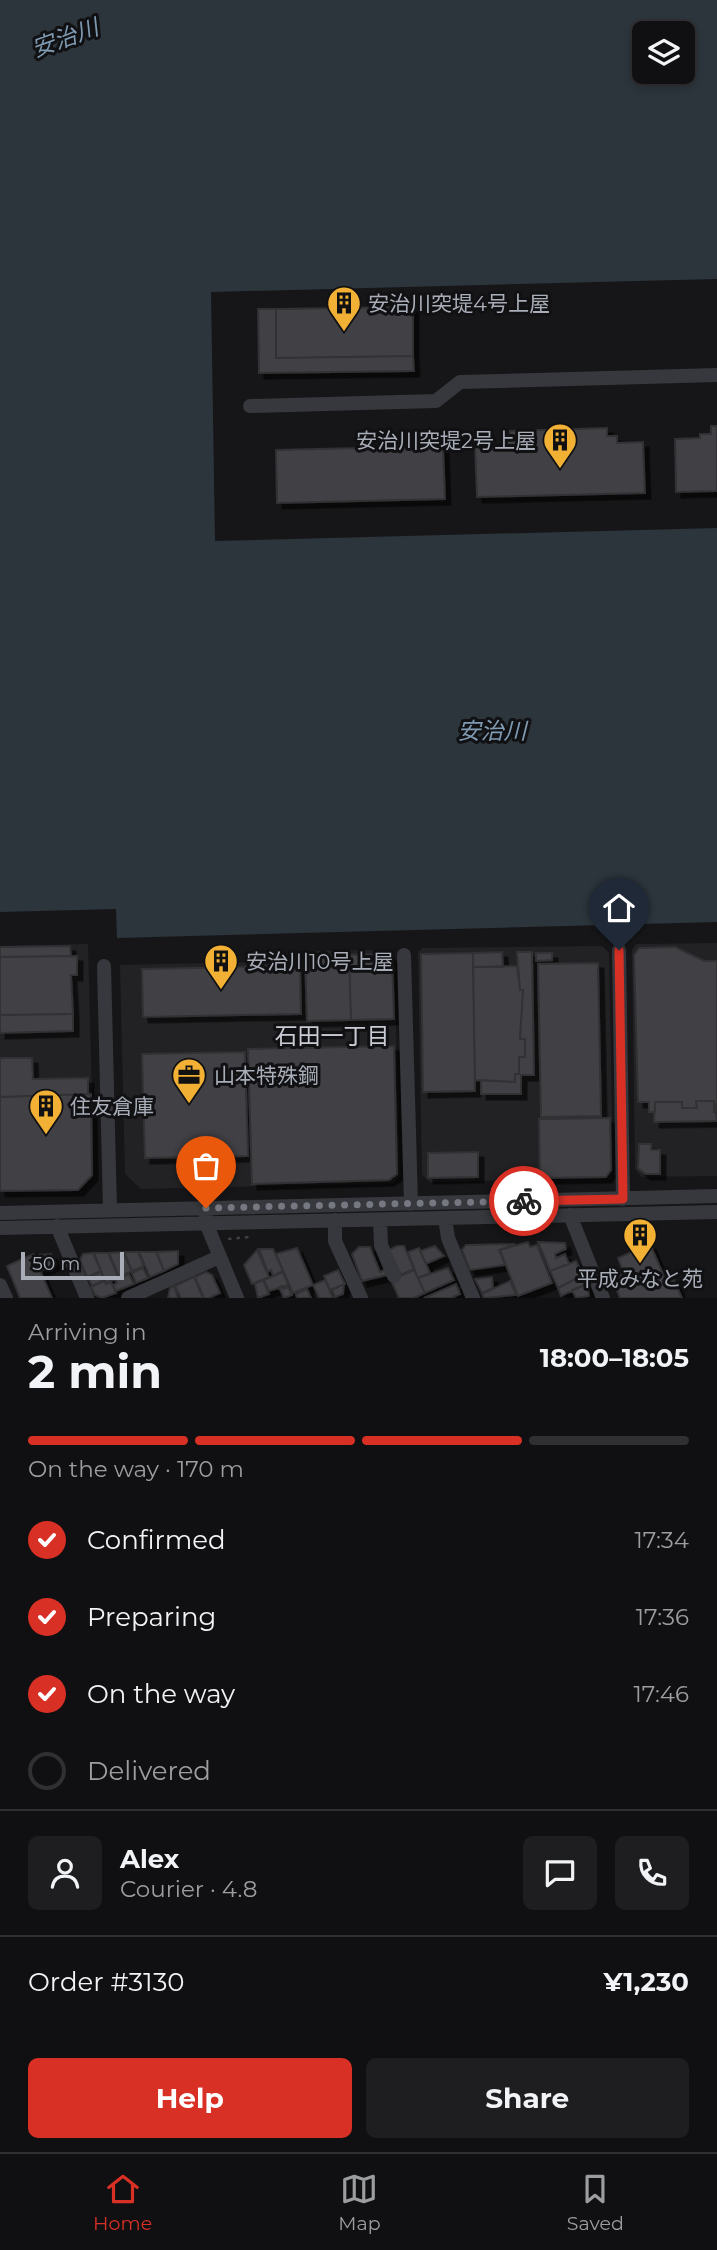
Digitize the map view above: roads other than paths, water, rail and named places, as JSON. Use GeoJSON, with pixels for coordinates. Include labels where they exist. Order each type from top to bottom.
{"type":"FeatureCollection","features":[{"type":"Feature","properties":{"kind":"street"},"geometry":{"type":"LineString","coordinates":[[250,406],[436,401],[460,382],[717,376]]}},
{"type":"Feature","properties":{"kind":"street"},"geometry":{"type":"LineString","coordinates":[[619,950],[623,1199]]}},
{"type":"Feature","properties":{"kind":"street"},"geometry":{"type":"LineString","coordinates":[[404,955],[411,1204]]}},
{"type":"Feature","properties":{"kind":"street"},"geometry":{"type":"LineString","coordinates":[[104,965],[110,1210]]}},
{"type":"Feature","properties":{"kind":"street"},"geometry":{"type":"LineString","coordinates":[[0,1213],[717,1196]]}},
{"type":"Feature","properties":{"kind":"street"},"geometry":{"type":"LineString","coordinates":[[206,1208],[206,1223],[237,1298]]}},
{"type":"Feature","properties":{"kind":"street"},"geometry":{"type":"LineString","coordinates":[[0,1228],[717,1212]]}},
{"type":"Feature","properties":{"kind":"street"},"geometry":{"type":"LineString","coordinates":[[570,1215],[601,1298]]}},
{"type":"Feature","properties":{"kind":"street"},"geometry":{"type":"LineString","coordinates":[[445,1218],[448,1238],[473,1298]]}},
{"type":"Feature","properties":{"kind":"street"},"geometry":{"type":"LineString","coordinates":[[335,1220],[335,1241],[359,1297]]}},
{"type":"Feature","properties":{"kind":"street"},"geometry":{"type":"LineString","coordinates":[[380,1220],[381,1245],[394,1276]]}},
{"type":"Feature","properties":{"kind":"street"},"geometry":{"type":"LineString","coordinates":[[57,1226],[87,1298]]}},
{"type":"Feature","properties":{"kind":"street"},"geometry":{"type":"LineString","coordinates":[[128,1298],[155,1292],[219,1257]]}},
{"type":"Feature","properties":{"kind":"street"},"geometry":{"type":"LineString","coordinates":[[0,1285],[6,1298]]}},
{"type":"Feature","properties":{"kind":"water","name":"安治川"},"geometry":{"type":"Polygon","coordinates":[[[0,0],[717,0],[717,279],[211,292],[215,541],[717,528],[717,922],[117,938],[116,909],[0,912],[0,0]]]}},
{"type":"Feature","properties":{"kind":"place","name":"安治川突堤4号上屋"},"geometry":{"type":"Point","coordinates":[344,333]}},
{"type":"Feature","properties":{"kind":"place","name":"安治川突堤2号上屋"},"geometry":{"type":"Point","coordinates":[560,470]}},
{"type":"Feature","properties":{"kind":"place","name":"安治川10号上屋"},"geometry":{"type":"Point","coordinates":[221,991]}},
{"type":"Feature","properties":{"kind":"place","name":"山本特殊鋼"},"geometry":{"type":"Point","coordinates":[189,1105]}},
{"type":"Feature","properties":{"kind":"place","name":"住友倉庫"},"geometry":{"type":"Point","coordinates":[46,1136]}},
{"type":"Feature","properties":{"kind":"place","name":"平成みなと苑"},"geometry":{"type":"Point","coordinates":[640,1265]}},
{"type":"Feature","properties":{"kind":"district","name":"石田一丁目"},"geometry":{"type":"Point","coordinates":[332,1036]}}]}
